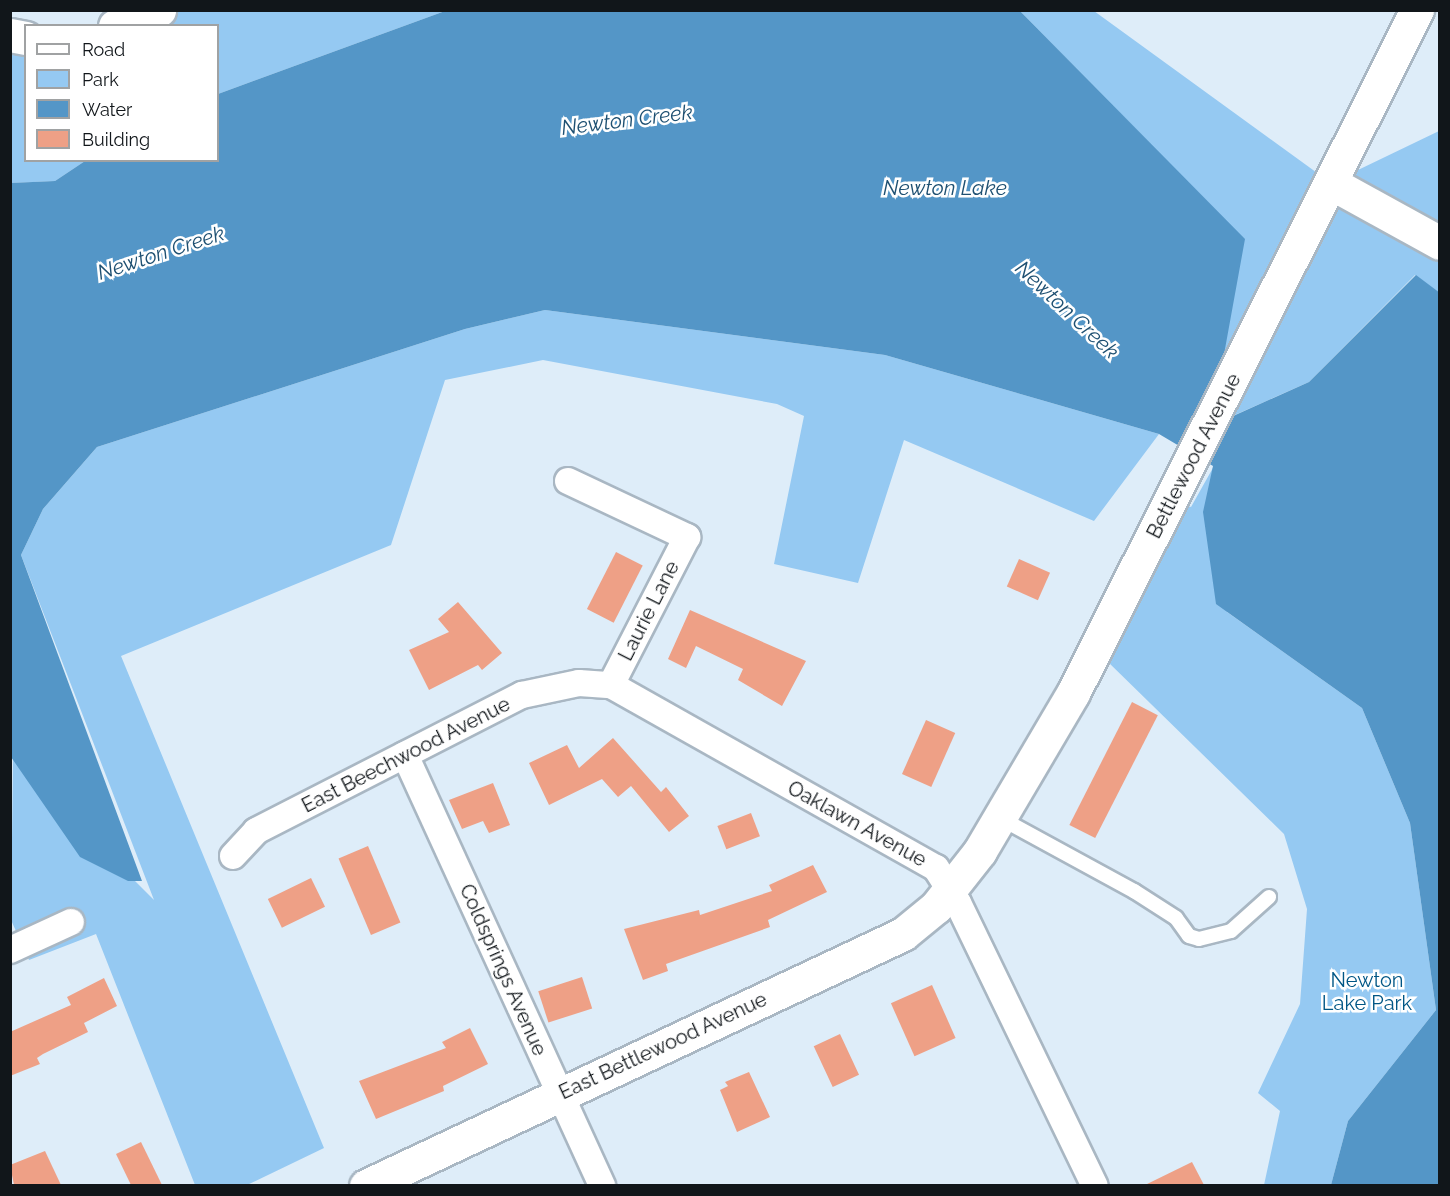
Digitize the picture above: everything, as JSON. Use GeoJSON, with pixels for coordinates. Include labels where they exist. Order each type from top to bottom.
{"type":"FeatureCollection","features":[{"type":"Feature","properties":{"kind":"street"},"geometry":{"type":"LineString","coordinates":[[121,24],[159,10]]}},
{"type":"Feature","properties":{"kind":"street","name":"Bettlewood Avenue"},"geometry":{"type":"LineString","coordinates":[[949,890],[1000,818],[1073,693],[1226,394],[1417,10]]}},
{"type":"Feature","properties":{"kind":"street"},"geometry":{"type":"LineString","coordinates":[[1331,183],[1440,243]]}},
{"type":"Feature","properties":{"kind":"street","name":"Laurie Lane"},"geometry":{"type":"LineString","coordinates":[[568,481],[687,537],[601,684]]}},
{"type":"Feature","properties":{"kind":"street","name":"East Beechwood Avenue"},"geometry":{"type":"LineString","coordinates":[[233,856],[255,831],[522,695],[601,684]]}},
{"type":"Feature","properties":{"kind":"street","name":"Oaklawn Avenue"},"geometry":{"type":"LineString","coordinates":[[601,684],[936,868],[1095,1185]]}},
{"type":"Feature","properties":{"kind":"street","name":"Coldsprings Avenue"},"geometry":{"type":"LineString","coordinates":[[405,755],[602,1185]]}},
{"type":"Feature","properties":{"kind":"street","name":"East Bettlewood Avenue"},"geometry":{"type":"LineString","coordinates":[[366,1185],[903,934],[949,890]]}},
{"type":"Feature","properties":{"kind":"street"},"geometry":{"type":"LineString","coordinates":[[10,950],[71,922]]}},
{"type":"Feature","properties":{"kind":"lane"},"geometry":{"type":"LineString","coordinates":[[1000,818],[1134,891],[1199,939],[1231,931],[1269,897]]}},
{"type":"Feature","properties":{"kind":"green space"},"geometry":{"type":"Polygon","coordinates":[[[159,11],[445,11],[219,94],[219,24],[121,24],[159,11]]]}},
{"type":"Feature","properties":{"kind":"green space"},"geometry":{"type":"Polygon","coordinates":[[[1020,11],[1094,11],[1331,183],[1439,131],[1439,293],[1415,275],[1309,382],[1210,426],[1244,239],[1020,11]]]}},
{"type":"Feature","properties":{"kind":"green space"},"geometry":{"type":"Polygon","coordinates":[[[10,35],[24,38],[24,162],[84,162],[55,181],[11,183],[10,35]]]}},
{"type":"Feature","properties":{"kind":"green space"},"geometry":{"type":"Polygon","coordinates":[[[545,310],[885,355],[1159,434],[1094,521],[904,440],[858,583],[774,564],[804,416],[777,404],[543,360],[445,380],[391,545],[121,656],[324,1148],[247,1185],[195,1185],[96,934],[29,960],[11,920],[13,759],[154,900],[21,555],[43,509],[97,447],[465,329],[545,310]]]}},
{"type":"Feature","properties":{"kind":"green space","name":"Newton Lake Park"},"geometry":{"type":"Polygon","coordinates":[[[1214,466],[1227,612],[1362,708],[1410,823],[1436,1010],[1348,1121],[1331,1185],[1264,1185],[1280,1111],[1258,1093],[1300,1004],[1307,909],[1284,834],[1107,661],[1171,500],[1191,507],[1214,466]]]}},
{"type":"Feature","properties":{"kind":"water","name":"Newton Lake"},"geometry":{"type":"Polygon","coordinates":[[[445,11],[1020,11],[1245,239],[1211,426],[1309,382],[1416,275],[1440,293],[1439,1185],[1331,1185],[1348,1121],[1436,1010],[1410,823],[1362,708],[1216,604],[1203,512],[1213,466],[1159,434],[885,355],[545,310],[465,329],[97,447],[43,509],[21,555],[142,881],[128,881],[80,857],[11,757],[10,183],[55,181],[84,162],[219,162],[219,94],[445,11]]]}},
{"type":"Feature","properties":{"kind":"building"},"geometry":{"type":"Polygon","coordinates":[[[616,552],[643,566],[614,623],[587,609],[616,552]]]}},
{"type":"Feature","properties":{"kind":"building"},"geometry":{"type":"Polygon","coordinates":[[[1019,559],[1050,573],[1038,600],[1007,586],[1019,559]]]}},
{"type":"Feature","properties":{"kind":"building"},"geometry":{"type":"Polygon","coordinates":[[[458,602],[502,653],[482,670],[478,665],[429,690],[409,650],[449,632],[438,619],[458,602]]]}},
{"type":"Feature","properties":{"kind":"building"},"geometry":{"type":"Polygon","coordinates":[[[690,610],[806,661],[782,706],[738,680],[743,669],[696,646],[686,668],[668,659],[690,610]]]}},
{"type":"Feature","properties":{"kind":"building"},"geometry":{"type":"Polygon","coordinates":[[[1132,702],[1158,715],[1095,838],[1069,825],[1132,702]]]}},
{"type":"Feature","properties":{"kind":"building"},"geometry":{"type":"Polygon","coordinates":[[[926,720],[955,733],[931,787],[902,774],[926,720]]]}},
{"type":"Feature","properties":{"kind":"building"},"geometry":{"type":"Polygon","coordinates":[[[613,738],[661,792],[666,787],[689,816],[669,832],[631,786],[618,797],[602,779],[549,805],[529,763],[567,745],[579,768],[613,738]]]}},
{"type":"Feature","properties":{"kind":"building"},"geometry":{"type":"Polygon","coordinates":[[[493,783],[510,825],[489,833],[483,821],[462,829],[449,800],[493,783]]]}},
{"type":"Feature","properties":{"kind":"building"},"geometry":{"type":"Polygon","coordinates":[[[751,813],[760,836],[726,849],[717,826],[751,813]]]}},
{"type":"Feature","properties":{"kind":"building"},"geometry":{"type":"Polygon","coordinates":[[[368,846],[400,922],[371,935],[339,859],[368,846]]]}},
{"type":"Feature","properties":{"kind":"building"},"geometry":{"type":"Polygon","coordinates":[[[813,865],[827,892],[768,920],[770,927],[666,964],[668,971],[643,980],[624,929],[699,910],[700,915],[772,891],[769,885],[813,865]]]}},
{"type":"Feature","properties":{"kind":"building"},"geometry":{"type":"Polygon","coordinates":[[[311,878],[325,907],[282,928],[268,899],[311,878]]]}},
{"type":"Feature","properties":{"kind":"building"},"geometry":{"type":"Polygon","coordinates":[[[582,977],[592,1008],[548,1023],[538,991],[582,977]]]}},
{"type":"Feature","properties":{"kind":"building"},"geometry":{"type":"Polygon","coordinates":[[[104,978],[117,1006],[84,1023],[88,1032],[37,1058],[40,1064],[10,1076],[10,1032],[71,1005],[67,997],[104,978]]]}},
{"type":"Feature","properties":{"kind":"building"},"geometry":{"type":"Polygon","coordinates":[[[932,985],[956,1038],[914,1056],[891,1003],[932,985]]]}},
{"type":"Feature","properties":{"kind":"building"},"geometry":{"type":"Polygon","coordinates":[[[470,1028],[488,1064],[443,1086],[444,1091],[376,1119],[359,1081],[446,1048],[442,1042],[470,1028]]]}},
{"type":"Feature","properties":{"kind":"building"},"geometry":{"type":"Polygon","coordinates":[[[840,1034],[859,1075],[833,1087],[814,1046],[840,1034]]]}},
{"type":"Feature","properties":{"kind":"building"},"geometry":{"type":"Polygon","coordinates":[[[749,1072],[770,1117],[737,1132],[720,1090],[728,1086],[725,1082],[749,1072]]]}},
{"type":"Feature","properties":{"kind":"building"},"geometry":{"type":"Polygon","coordinates":[[[141,1142],[162,1185],[131,1185],[116,1154],[141,1142]]]}},
{"type":"Feature","properties":{"kind":"building"},"geometry":{"type":"Polygon","coordinates":[[[45,1151],[61,1185],[14,1185],[10,1165],[45,1151]]]}},
{"type":"Feature","properties":{"kind":"building"},"geometry":{"type":"Polygon","coordinates":[[[1192,1162],[1204,1185],[1145,1185],[1192,1162]]]}},
{"type":"Feature","properties":{"kind":"water label","name":"Newton Creek"},"geometry":{"type":"Point","coordinates":[627,120]}},
{"type":"Feature","properties":{"kind":"water label","name":"Newton Creek"},"geometry":{"type":"Point","coordinates":[161,253]}},
{"type":"Feature","properties":{"kind":"water label","name":"Newton Creek"},"geometry":{"type":"Point","coordinates":[1067,310]}}]}
